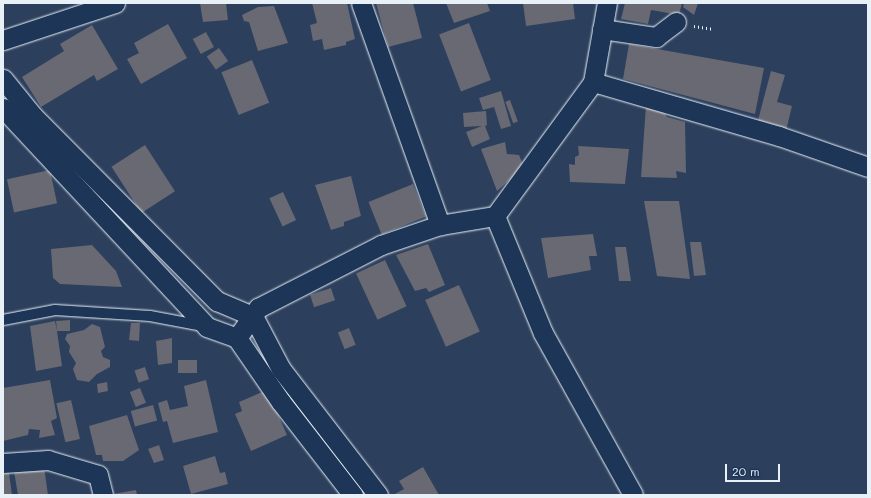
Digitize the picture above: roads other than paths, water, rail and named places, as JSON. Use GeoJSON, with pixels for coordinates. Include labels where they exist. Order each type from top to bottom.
{"type":"FeatureCollection","features":[{"type":"Feature","properties":{"kind":"street"},"geometry":{"type":"LineString","coordinates":[[3,40],[115,3]]}},
{"type":"Feature","properties":{"kind":"street"},"geometry":{"type":"LineString","coordinates":[[362,3],[440,225]]}},
{"type":"Feature","properties":{"kind":"street"},"geometry":{"type":"LineString","coordinates":[[237,338],[258,308],[381,245],[440,225],[495,216],[593,82],[607,3]]}},
{"type":"Feature","properties":{"kind":"street"},"geometry":{"type":"LineString","coordinates":[[602,29],[656,37],[676,22]]}},
{"type":"Feature","properties":{"kind":"street"},"geometry":{"type":"LineString","coordinates":[[3,79],[33,116],[217,301],[253,316],[281,369],[378,495]]}},
{"type":"Feature","properties":{"kind":"street"},"geometry":{"type":"LineString","coordinates":[[593,82],[779,136],[868,167]]}},
{"type":"Feature","properties":{"kind":"street"},"geometry":{"type":"LineString","coordinates":[[3,108],[207,327],[237,338],[281,402],[353,495]]}},
{"type":"Feature","properties":{"kind":"street"},"geometry":{"type":"LineString","coordinates":[[495,216],[543,333],[633,495]]}},
{"type":"Feature","properties":{"kind":"street"},"geometry":{"type":"LineString","coordinates":[[3,463],[48,460],[98,475],[103,495]]}},
{"type":"Feature","properties":{"kind":"lane"},"geometry":{"type":"LineString","coordinates":[[3,320],[55,310],[150,316],[207,327]]}}]}
